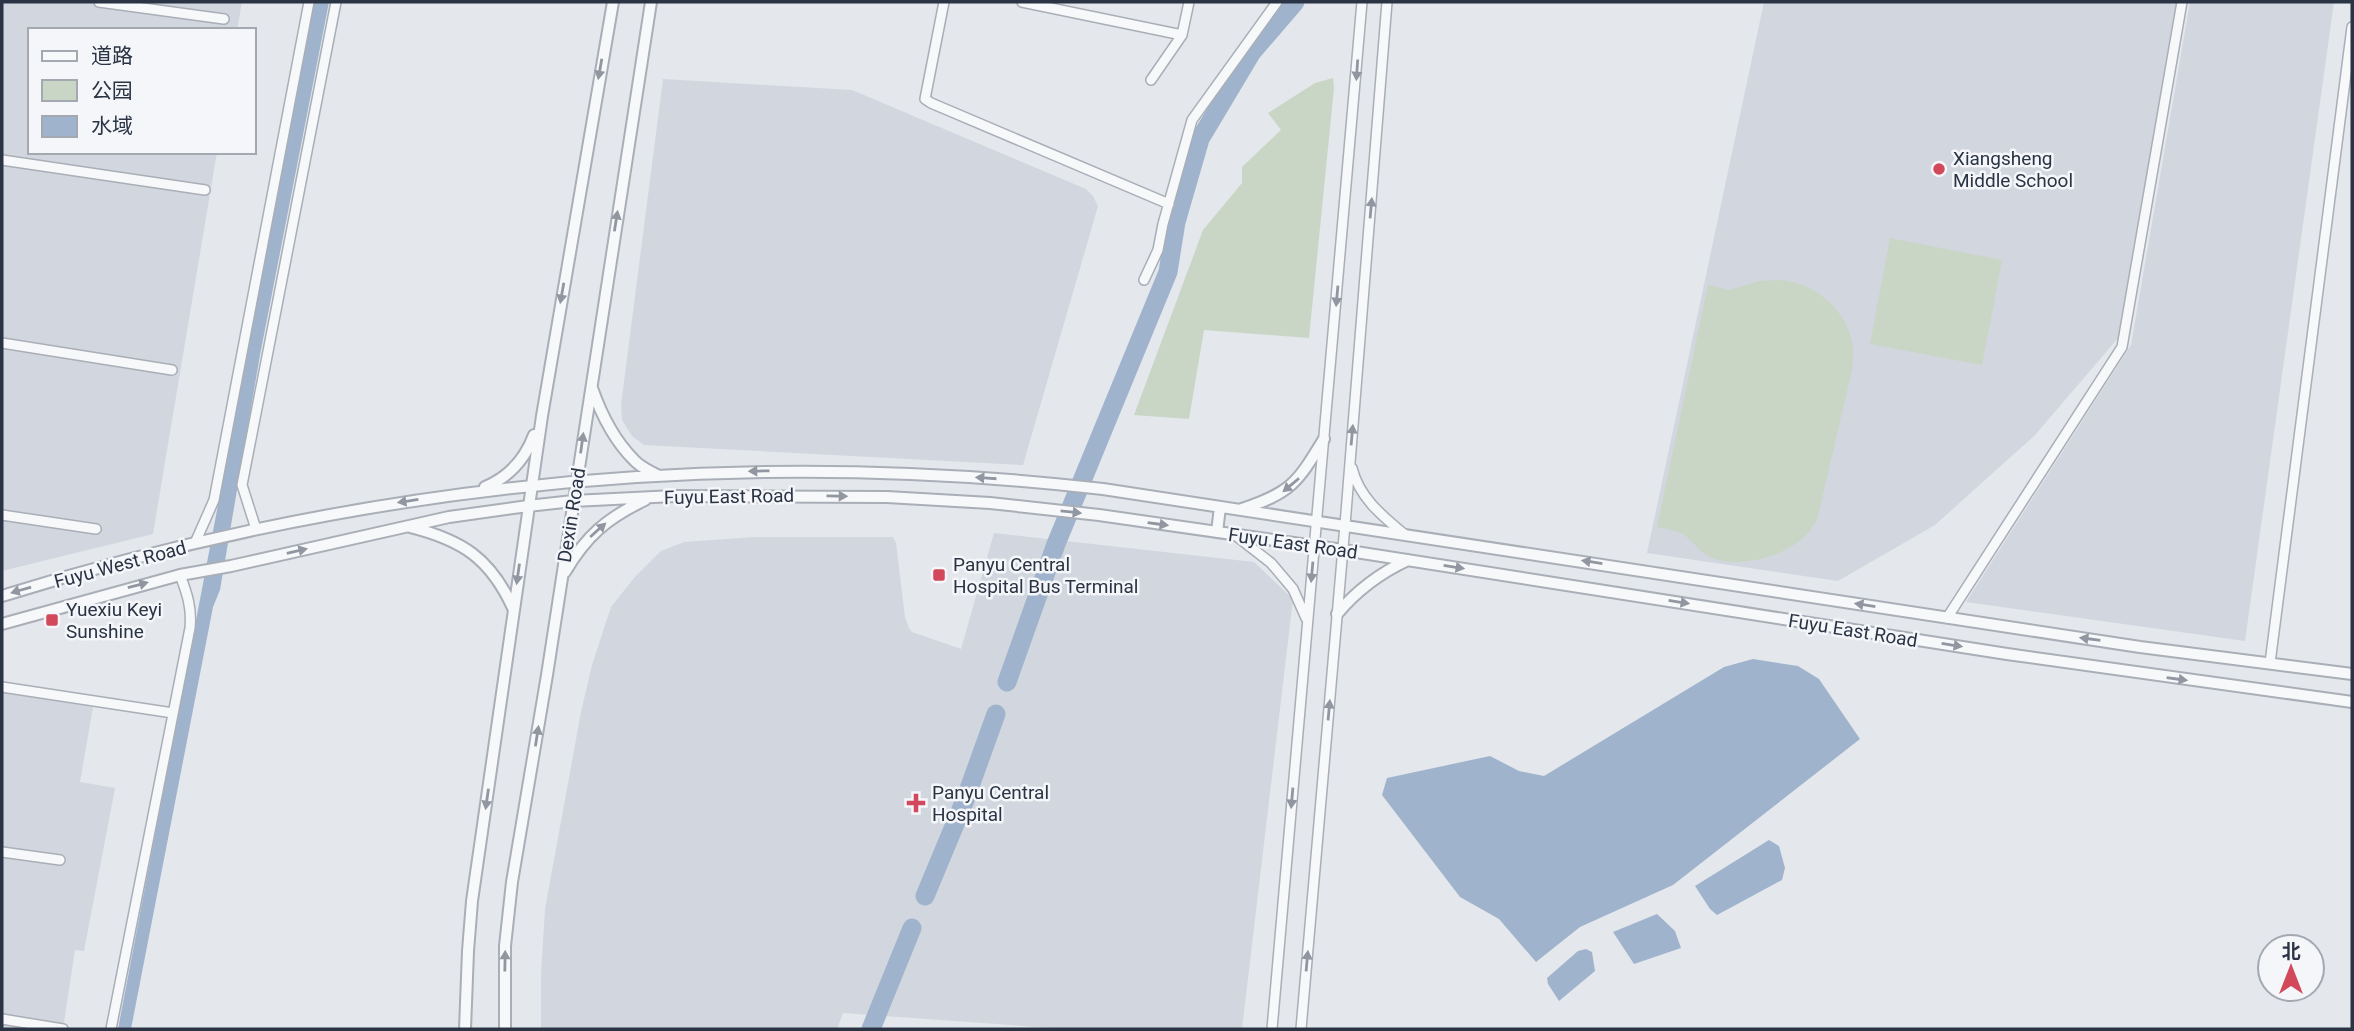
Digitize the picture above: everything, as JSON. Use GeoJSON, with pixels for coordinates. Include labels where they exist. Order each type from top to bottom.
{"type":"FeatureCollection","features":[{"type":"Feature","properties":{"kind":"street"},"geometry":{"type":"LineString","coordinates":[[99,2],[224,19]]}},
{"type":"Feature","properties":{"kind":"street"},"geometry":{"type":"LineString","coordinates":[[200,542],[214,500],[309,2]]}},
{"type":"Feature","properties":{"kind":"street"},"geometry":{"type":"LineString","coordinates":[[256,529],[242,485],[336,2]]}},
{"type":"Feature","properties":{"kind":"street"},"geometry":{"type":"LineString","coordinates":[[465,1029],[467,951],[472,901],[513,609],[542,416],[612,2]]}},
{"type":"Feature","properties":{"kind":"street","name":"Dexin Road"},"geometry":{"type":"LineString","coordinates":[[505,1029],[505,946],[512,882],[651,2]]}},
{"type":"Feature","properties":{"kind":"street"},"geometry":{"type":"LineString","coordinates":[[944,2],[925,99],[1169,204]]}},
{"type":"Feature","properties":{"kind":"street"},"geometry":{"type":"LineString","coordinates":[[1022,2],[1182,36]]}},
{"type":"Feature","properties":{"kind":"street"},"geometry":{"type":"LineString","coordinates":[[1151,80],[1182,36],[1189,2]]}},
{"type":"Feature","properties":{"kind":"street"},"geometry":{"type":"LineString","coordinates":[[1144,280],[1158,250],[1192,120],[1278,2]]}},
{"type":"Feature","properties":{"kind":"street"},"geometry":{"type":"LineString","coordinates":[[1272,1029],[1362,2]]}},
{"type":"Feature","properties":{"kind":"street"},"geometry":{"type":"LineString","coordinates":[[1301,1029],[1387,2]]}},
{"type":"Feature","properties":{"kind":"street"},"geometry":{"type":"LineString","coordinates":[[1947,618],[2122,347],[2182,2]]}},
{"type":"Feature","properties":{"kind":"street"},"geometry":{"type":"LineString","coordinates":[[2270,663],[2352,27]]}},
{"type":"Feature","properties":{"kind":"street"},"geometry":{"type":"LineString","coordinates":[[2,160],[205,190]]}},
{"type":"Feature","properties":{"kind":"street"},"geometry":{"type":"LineString","coordinates":[[2,343],[172,369]]}},
{"type":"Feature","properties":{"kind":"street"},"geometry":{"type":"LineString","coordinates":[[591,385],[600,410],[618,441],[635,462],[657,475]]}},
{"type":"Feature","properties":{"kind":"street"},"geometry":{"type":"LineString","coordinates":[[475,491],[513,471],[530,447],[542,416]]}},
{"type":"Feature","properties":{"kind":"street"},"geometry":{"type":"LineString","coordinates":[[1240,510],[1283,492],[1301,476],[1324,439]]}},
{"type":"Feature","properties":{"kind":"street"},"geometry":{"type":"LineString","coordinates":[[1350,460],[1354,478],[1362,492],[1377,512],[1404,534]]}},
{"type":"Feature","properties":{"kind":"street","name":"Fuyu East Road"},"geometry":{"type":"LineString","coordinates":[[238,533],[366,508],[475,491],[577,480],[717,472],[943,474],[1102,489],[2140,647],[2352,674]]}},
{"type":"Feature","properties":{"kind":"street","name":"Fuyu East Road"},"geometry":{"type":"LineString","coordinates":[[230,566],[449,517],[573,501],[770,495],[887,497],[1043,508],[1099,515],[1343,550],[2007,654],[2352,702]]}},
{"type":"Feature","properties":{"kind":"street"},"geometry":{"type":"LineString","coordinates":[[561,577],[579,548],[599,527],[623,510],[649,498]]}},
{"type":"Feature","properties":{"kind":"street"},"geometry":{"type":"LineString","coordinates":[[1217,532],[1220,507]]}},
{"type":"Feature","properties":{"kind":"street"},"geometry":{"type":"LineString","coordinates":[[2,515],[96,529]]}},
{"type":"Feature","properties":{"kind":"street"},"geometry":{"type":"LineString","coordinates":[[407,527],[442,535],[477,555],[504,587],[513,609]]}},
{"type":"Feature","properties":{"kind":"street","name":"Fuyu West Road"},"geometry":{"type":"LineString","coordinates":[[2,596],[238,533]]}},
{"type":"Feature","properties":{"kind":"street"},"geometry":{"type":"LineString","coordinates":[[1233,534],[1271,563],[1293,589],[1307,622]]}},
{"type":"Feature","properties":{"kind":"street"},"geometry":{"type":"LineString","coordinates":[[1337,614],[1352,596],[1367,584],[1388,569],[1408,560]]}},
{"type":"Feature","properties":{"kind":"street","name":"Fuyu West Road"},"geometry":{"type":"LineString","coordinates":[[2,624],[180,575],[230,566]]}},
{"type":"Feature","properties":{"kind":"street"},"geometry":{"type":"LineString","coordinates":[[111,1029],[191,617],[189,597],[180,575]]}},
{"type":"Feature","properties":{"kind":"street"},"geometry":{"type":"LineString","coordinates":[[2,687],[173,713]]}},
{"type":"Feature","properties":{"kind":"street"},"geometry":{"type":"LineString","coordinates":[[2,852],[60,860]]}},
{"type":"Feature","properties":{"kind":"street"},"geometry":{"type":"LineString","coordinates":[[2,1019],[63,1028]]}},
{"type":"Feature","properties":{"kind":"shaded area"},"geometry":{"type":"Polygon","coordinates":[[[2,2],[242,2],[237,28],[28,28],[28,154],[217,154],[153,534],[2,571],[2,2]]]}},
{"type":"Feature","properties":{"kind":"shaded area","name":"Xiangsheng Middle School"},"geometry":{"type":"Polygon","coordinates":[[[1764,2],[2179,2],[2119,337],[2035,435],[1935,525],[1838,581],[1647,553],[1764,2]]]}},
{"type":"Feature","properties":{"kind":"shaded area"},"geometry":{"type":"Polygon","coordinates":[[[2190,2],[2334,2],[2245,641],[1966,602],[2131,345],[2190,2]]]}},
{"type":"Feature","properties":{"kind":"shaded area"},"geometry":{"type":"Polygon","coordinates":[[[663,79],[852,90],[1086,189],[1093,196],[1098,206],[1023,465],[644,445],[632,436],[622,420],[621,405],[663,79]]]}},
{"type":"Feature","properties":{"kind":"shaded area","name":"Panyu Central Hospital"},"geometry":{"type":"Polygon","coordinates":[[[994,533],[1254,562],[1293,599],[1242,1029],[1065,1029],[843,1013],[837,1029],[541,1029],[545,909],[581,712],[592,665],[611,607],[634,578],[661,551],[684,542],[754,537],[893,537],[909,628],[912,632],[961,649],[994,533]]]}},
{"type":"Feature","properties":{"kind":"shaded area"},"geometry":{"type":"Polygon","coordinates":[[[2,692],[93,707],[80,782],[115,788],[84,951],[75,950],[63,1029],[2,1029],[2,692]]]}},
{"type":"Feature","properties":{"kind":"green space"},"geometry":{"type":"Polygon","coordinates":[[[1333,78],[1309,338],[1204,330],[1189,419],[1134,415],[1203,230],[1242,183],[1242,167],[1281,130],[1268,113],[1315,83],[1333,78]]]}},
{"type":"Feature","properties":{"kind":"green space"},"geometry":{"type":"Polygon","coordinates":[[[1890,238],[2002,260],[1982,365],[1870,344],[1890,238]]]}},
{"type":"Feature","properties":{"kind":"green space"},"geometry":{"type":"Polygon","coordinates":[[[1782,280],[1819,293],[1838,311],[1850,334],[1853,350],[1852,370],[1817,520],[1811,529],[1799,541],[1776,554],[1750,561],[1724,561],[1708,556],[1683,534],[1657,527],[1708,285],[1729,290],[1760,281],[1782,280]]]}},
{"type":"Feature","properties":{"kind":"water"},"geometry":{"type":"Polygon","coordinates":[[[314,2],[329,2],[260,355],[220,590],[213,607],[131,1029],[118,1029],[314,2]]]}},
{"type":"Feature","properties":{"kind":"water"},"geometry":{"type":"Polygon","coordinates":[[[1753,659],[1798,666],[1819,679],[1860,739],[1673,885],[1580,927],[1536,962],[1499,919],[1460,897],[1382,795],[1387,778],[1490,756],[1519,771],[1544,776],[1724,667],[1753,659]]]}},
{"type":"Feature","properties":{"kind":"water"},"geometry":{"type":"Polygon","coordinates":[[[1769,840],[1779,846],[1785,868],[1782,880],[1717,915],[1695,886],[1769,840]]]}},
{"type":"Feature","properties":{"kind":"water"},"geometry":{"type":"Polygon","coordinates":[[[1657,914],[1675,931],[1681,948],[1634,964],[1613,932],[1657,914]]]}},
{"type":"Feature","properties":{"kind":"water"},"geometry":{"type":"Polygon","coordinates":[[[1586,949],[1592,952],[1595,971],[1559,1001],[1547,978],[1578,951],[1586,949]]]}},
{"type":"Feature","properties":{"kind":"waterway"},"geometry":{"type":"LineString","coordinates":[[1007,682],[1056,544],[1168,272],[1176,222],[1200,139],[1252,52],[1295,2]]}},
{"type":"Feature","properties":{"kind":"waterway"},"geometry":{"type":"LineString","coordinates":[[925,896],[965,800],[996,714]]}},
{"type":"Feature","properties":{"kind":"waterway"},"geometry":{"type":"LineString","coordinates":[[871,1029],[912,928]]}},
{"type":"Feature","properties":{"kind":"place","name":"Xiangsheng Middle School"},"geometry":{"type":"Point","coordinates":[1939,169]}},
{"type":"Feature","properties":{"kind":"place","name":"Panyu Central Hospital Bus Terminal"},"geometry":{"type":"Point","coordinates":[939,575]}},
{"type":"Feature","properties":{"kind":"place","name":"Yuexiu Keyi Sunshine"},"geometry":{"type":"Point","coordinates":[52,620]}},
{"type":"Feature","properties":{"kind":"place","name":"Panyu Central Hospital"},"geometry":{"type":"Point","coordinates":[916,803]}}]}
